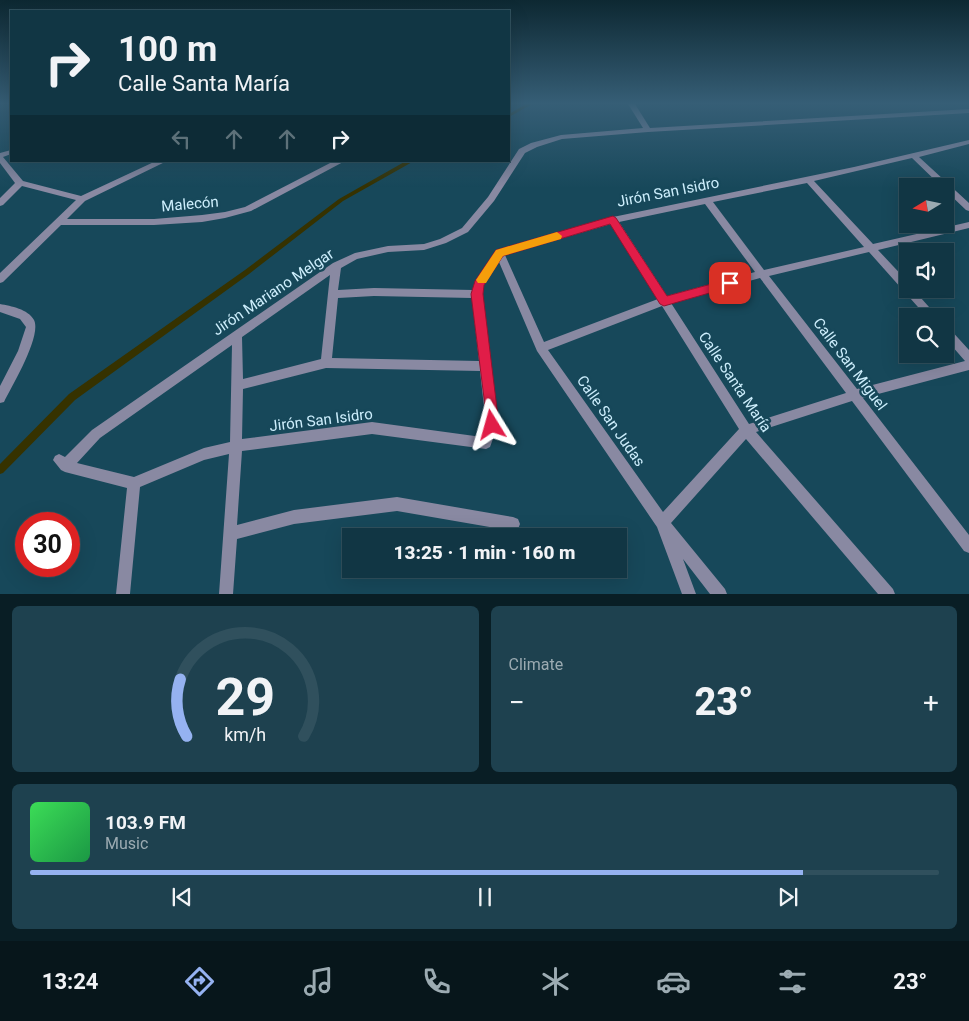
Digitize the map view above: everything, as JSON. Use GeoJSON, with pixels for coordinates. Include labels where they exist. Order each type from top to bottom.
{"type":"FeatureCollection","features":[{"type":"Feature","properties":{"kind":"street","name":"Jirón Mariano Melgar"},"geometry":{"type":"LineString","coordinates":[[134,483],[62,463],[96,434],[336,266],[355,256],[388,249],[424,246],[443,241],[464,230],[491,199],[522,151],[534,145],[561,137],[627,132]]}},
{"type":"Feature","properties":{"kind":"street","name":"Jirón San Isidro"},"geometry":{"type":"LineString","coordinates":[[500,253],[613,220],[809,180],[969,142]]}},
{"type":"Feature","properties":{"kind":"street"},"geometry":{"type":"LineString","coordinates":[[914,156],[969,208]]}},
{"type":"Feature","properties":{"kind":"street"},"geometry":{"type":"LineString","coordinates":[[0,157],[20,183],[82,199]]}},
{"type":"Feature","properties":{"kind":"street"},"geometry":{"type":"LineString","coordinates":[[0,279],[82,199],[161,162]]}},
{"type":"Feature","properties":{"kind":"street","name":"Malecón"},"geometry":{"type":"LineString","coordinates":[[59,222],[200,220],[233,214],[248,209],[339,162]]}},
{"type":"Feature","properties":{"kind":"street"},"geometry":{"type":"LineString","coordinates":[[809,180],[925,308]]}},
{"type":"Feature","properties":{"kind":"street"},"geometry":{"type":"LineString","coordinates":[[0,203],[20,183]]}},
{"type":"Feature","properties":{"kind":"street","name":"Calle San Miguel"},"geometry":{"type":"LineString","coordinates":[[708,201],[969,546]]}},
{"type":"Feature","properties":{"kind":"street","name":"Calle Santa María"},"geometry":{"type":"LineString","coordinates":[[613,220],[746,430],[888,594]]}},
{"type":"Feature","properties":{"kind":"street"},"geometry":{"type":"LineString","coordinates":[[541,348],[664,301],[762,274],[969,225]]}},
{"type":"Feature","properties":{"kind":"street"},"geometry":{"type":"LineString","coordinates":[[333,294],[374,292],[477,294],[479,284],[500,253]]}},
{"type":"Feature","properties":{"kind":"street","name":"Calle San Judas"},"geometry":{"type":"LineString","coordinates":[[500,253],[541,348],[662,524],[720,594]]}},
{"type":"Feature","properties":{"kind":"street"},"geometry":{"type":"LineString","coordinates":[[326,363],[336,266]]}},
{"type":"Feature","properties":{"kind":"street","name":"Jirón San Isidro"},"geometry":{"type":"LineString","coordinates":[[134,483],[204,454],[236,446],[372,428],[486,443],[492,425],[477,294]]}},
{"type":"Feature","properties":{"kind":"street"},"geometry":{"type":"LineString","coordinates":[[0,308],[14,310],[28,319],[31,327],[28,340],[0,398]]}},
{"type":"Feature","properties":{"kind":"street"},"geometry":{"type":"LineString","coordinates":[[226,594],[236,446],[237,335]]}},
{"type":"Feature","properties":{"kind":"street"},"geometry":{"type":"LineString","coordinates":[[954,341],[969,358]]}},
{"type":"Feature","properties":{"kind":"street"},"geometry":{"type":"LineString","coordinates":[[237,385],[326,363],[484,366]]}},
{"type":"Feature","properties":{"kind":"street"},"geometry":{"type":"LineString","coordinates":[[689,594],[662,524],[746,430],[855,395],[969,365]]}},
{"type":"Feature","properties":{"kind":"street"},"geometry":{"type":"LineString","coordinates":[[123,594],[134,483]]}},
{"type":"Feature","properties":{"kind":"street"},"geometry":{"type":"LineString","coordinates":[[229,534],[294,517],[397,504],[513,524]]}},
{"type":"Feature","properties":{"kind":"waterway"},"geometry":{"type":"LineString","coordinates":[[0,470],[72,397],[247,272],[341,200],[409,162]]}},
{"type":"Feature","properties":{"kind":"slow traffic"},"geometry":{"type":"LineString","coordinates":[[482,280],[500,253],[557,236]]}},
{"type":"Feature","properties":{"kind":"route"},"geometry":{"type":"LineString","coordinates":[[492,425],[477,294],[479,284],[500,253],[613,220],[664,301],[730,283]]}}]}
